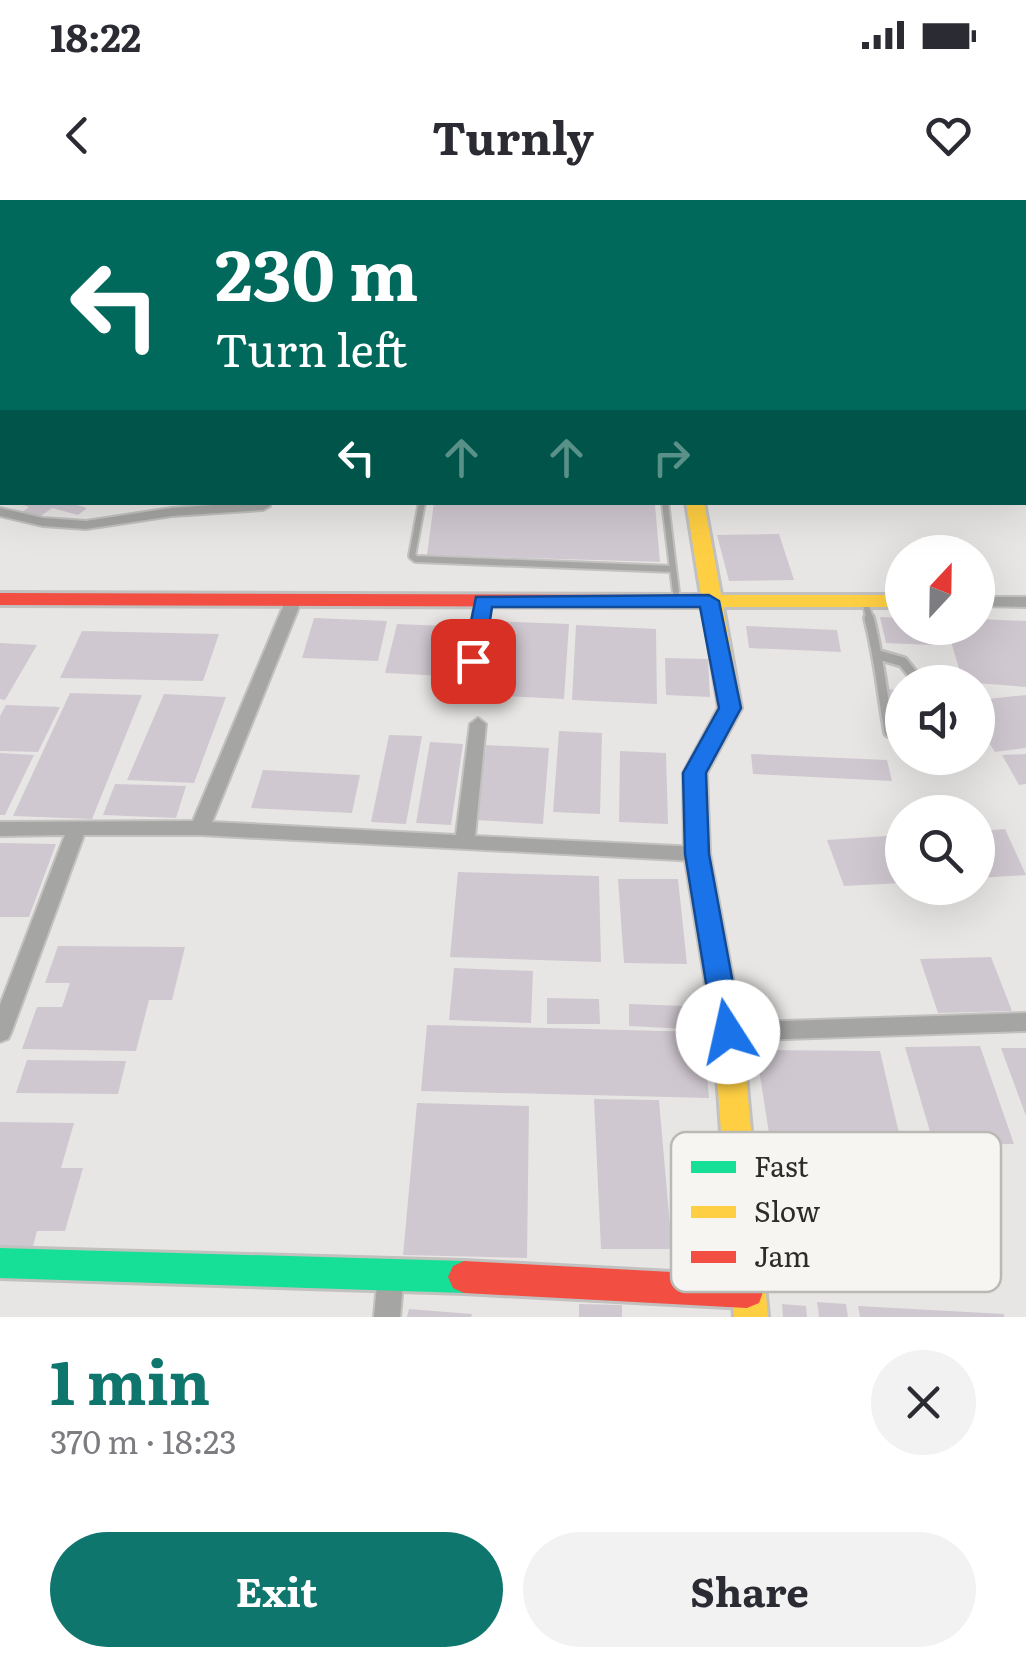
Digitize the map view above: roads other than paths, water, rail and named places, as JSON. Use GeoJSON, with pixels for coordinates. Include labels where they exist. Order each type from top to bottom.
{"type":"FeatureCollection","features":[{"type":"Feature","properties":{"kind":"street"},"geometry":{"type":"LineString","coordinates":[[695,505],[730,708],[695,773],[697,854],[728,1032],[735,1132]]}},
{"type":"Feature","properties":{"kind":"street"},"geometry":{"type":"LineString","coordinates":[[0,512],[42,522],[86,525],[172,512],[263,506]]}},
{"type":"Feature","properties":{"kind":"street"},"geometry":{"type":"LineString","coordinates":[[0,599],[885,601]]}},
{"type":"Feature","properties":{"kind":"street"},"geometry":{"type":"LineString","coordinates":[[200,828],[294,602]]}},
{"type":"Feature","properties":{"kind":"street"},"geometry":{"type":"LineString","coordinates":[[468,691],[482,602]]}},
{"type":"Feature","properties":{"kind":"street"},"geometry":{"type":"LineString","coordinates":[[995,602],[1026,602]]}},
{"type":"Feature","properties":{"kind":"street"},"geometry":{"type":"LineString","coordinates":[[465,842],[478,724]]}},
{"type":"Feature","properties":{"kind":"street"},"geometry":{"type":"LineString","coordinates":[[0,1034],[77,828]]}},
{"type":"Feature","properties":{"kind":"street"},"geometry":{"type":"LineString","coordinates":[[0,829],[200,828],[697,854]]}},
{"type":"Feature","properties":{"kind":"street"},"geometry":{"type":"LineString","coordinates":[[728,1032],[1026,1022]]}},
{"type":"Feature","properties":{"kind":"street"},"geometry":{"type":"LineString","coordinates":[[0,1263],[391,1273],[671,1288]]}},
{"type":"Feature","properties":{"kind":"street"},"geometry":{"type":"LineString","coordinates":[[387,1317],[391,1273]]}},
{"type":"Feature","properties":{"kind":"street"},"geometry":{"type":"LineString","coordinates":[[747,1292],[751,1317]]}},
{"type":"Feature","properties":{"kind":"lane"},"geometry":{"type":"LineString","coordinates":[[421,505],[412,556],[416,560],[673,569]]}},
{"type":"Feature","properties":{"kind":"lane"},"geometry":{"type":"LineString","coordinates":[[664,505],[677,601]]}},
{"type":"Feature","properties":{"kind":"lane"},"geometry":{"type":"LineString","coordinates":[[865,601],[885,709]]}},
{"type":"Feature","properties":{"kind":"lane"},"geometry":{"type":"LineString","coordinates":[[878,655],[905,665]]}}]}
